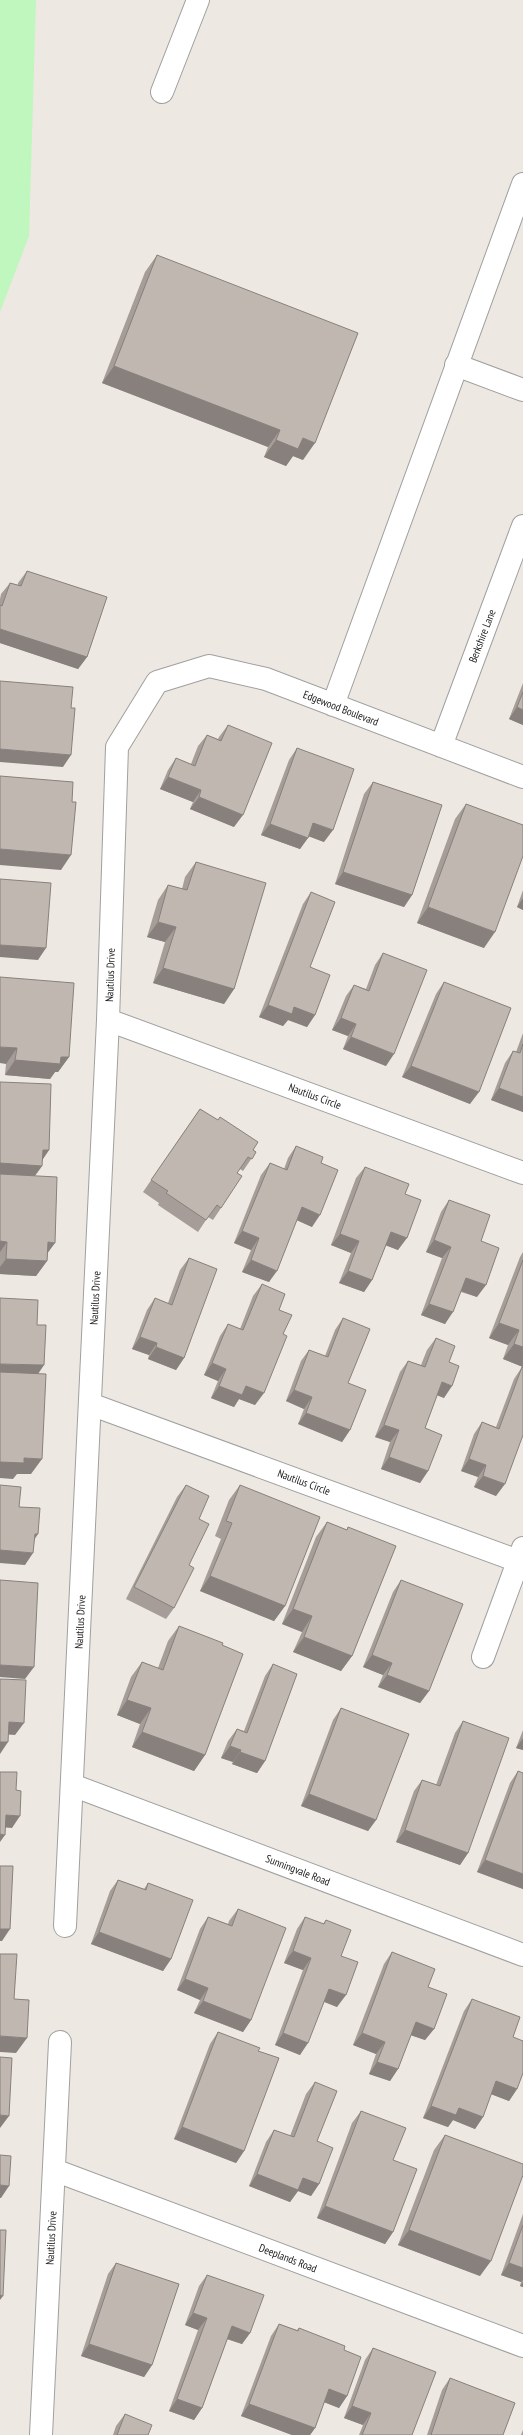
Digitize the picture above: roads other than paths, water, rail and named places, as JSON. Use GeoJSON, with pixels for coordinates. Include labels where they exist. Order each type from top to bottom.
{"type":"FeatureCollection","features":[{"type":"Feature","properties":{"kind":"street"},"geometry":{"type":"LineString","coordinates":[[162,92],[198,0]]}},
{"type":"Feature","properties":{"kind":"street"},"geometry":{"type":"LineString","coordinates":[[333,705],[523,184]]}},
{"type":"Feature","properties":{"kind":"street"},"geometry":{"type":"LineString","coordinates":[[456,365],[523,390]]}},
{"type":"Feature","properties":{"kind":"street","name":"Berkshire Lane"},"geometry":{"type":"LineString","coordinates":[[441,746],[523,526]]}},
{"type":"Feature","properties":{"kind":"street","name":"Edgewood Boulevard"},"geometry":{"type":"LineString","coordinates":[[157,682],[209,666],[266,679],[523,777]]}},
{"type":"Feature","properties":{"kind":"street","name":"Nautilus Drive"},"geometry":{"type":"LineString","coordinates":[[65,1926],[108,1020],[117,747],[157,682]]}},
{"type":"Feature","properties":{"kind":"street","name":"Nautilus Circle"},"geometry":{"type":"LineString","coordinates":[[108,1020],[523,1172]]}},
{"type":"Feature","properties":{"kind":"street","name":"Nautilus Circle"},"geometry":{"type":"LineString","coordinates":[[90,1404],[520,1554],[483,1657]]}},
{"type":"Feature","properties":{"kind":"street","name":"Sunningvale Road"},"geometry":{"type":"LineString","coordinates":[[72,1786],[523,1955]]}},
{"type":"Feature","properties":{"kind":"street","name":"Nautilus Drive"},"geometry":{"type":"LineString","coordinates":[[41,2435],[60,2042]]}},
{"type":"Feature","properties":{"kind":"street","name":"Deeplands Road"},"geometry":{"type":"LineString","coordinates":[[54,2170],[523,2346]]}}]}
